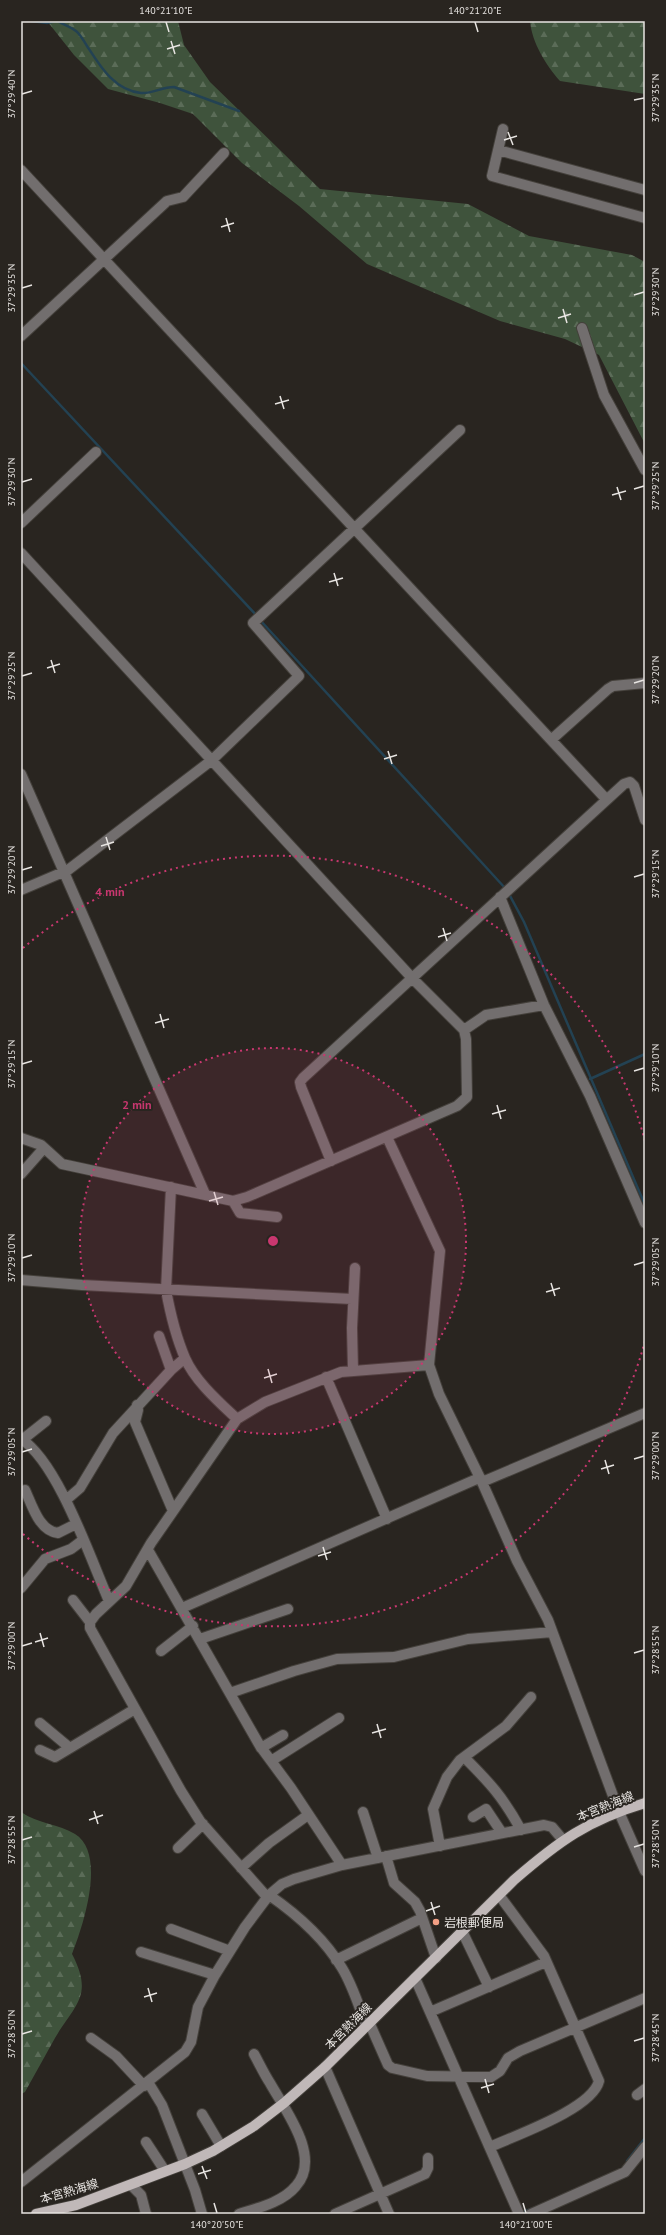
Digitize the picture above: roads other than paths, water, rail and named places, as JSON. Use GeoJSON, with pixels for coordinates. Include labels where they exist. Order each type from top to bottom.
{"type":"FeatureCollection","features":[{"type":"Feature","properties":{"kind":"main road","name":"本宮熱海線"},"geometry":{"type":"LineString","coordinates":[[36,2214],[76,2205],[166,2172],[221,2146],[254,2126],[283,2104],[325,2067],[462,1931],[537,1860],[563,1840],[584,1827],[645,1803]]}},
{"type":"Feature","properties":{"kind":"street"},"geometry":{"type":"LineString","coordinates":[[503,129],[492,176],[645,218]]}},
{"type":"Feature","properties":{"kind":"street"},"geometry":{"type":"LineString","coordinates":[[498,150],[645,190]]}},
{"type":"Feature","properties":{"kind":"street"},"geometry":{"type":"LineString","coordinates":[[21,336],[167,201],[183,197],[224,153]]}},
{"type":"Feature","properties":{"kind":"street"},"geometry":{"type":"LineString","coordinates":[[21,170],[606,799]]}},
{"type":"Feature","properties":{"kind":"street"},"geometry":{"type":"LineString","coordinates":[[582,328],[604,395],[645,470]]}},
{"type":"Feature","properties":{"kind":"street"},"geometry":{"type":"LineString","coordinates":[[21,890],[68,870],[212,760],[299,676],[253,623],[460,430]]}},
{"type":"Feature","properties":{"kind":"street"},"geometry":{"type":"LineString","coordinates":[[21,523],[96,452]]}},
{"type":"Feature","properties":{"kind":"street"},"geometry":{"type":"LineString","coordinates":[[21,553],[412,978],[464,1030],[466,1039],[467,1075],[467,1097],[464,1101],[387,1137],[247,1197],[233,1201],[62,1164],[35,1142],[21,1138]]}},
{"type":"Feature","properties":{"kind":"street"},"geometry":{"type":"LineString","coordinates":[[551,740],[608,688],[613,686],[645,683]]}},
{"type":"Feature","properties":{"kind":"street"},"geometry":{"type":"LineString","coordinates":[[21,774],[62,872],[205,1194]]}},
{"type":"Feature","properties":{"kind":"street"},"geometry":{"type":"LineString","coordinates":[[331,1161],[300,1082],[624,784],[630,782],[634,786],[645,820]]}},
{"type":"Feature","properties":{"kind":"street"},"geometry":{"type":"LineString","coordinates":[[505,892],[544,1005],[590,1096],[645,1223]]}},
{"type":"Feature","properties":{"kind":"street"},"geometry":{"type":"LineString","coordinates":[[464,1030],[486,1015],[544,1005]]}},
{"type":"Feature","properties":{"kind":"street"},"geometry":{"type":"LineString","coordinates":[[387,1137],[440,1251],[429,1365],[439,1394],[552,1632],[619,1812],[645,1871]]}},
{"type":"Feature","properties":{"kind":"street"},"geometry":{"type":"LineString","coordinates":[[21,1174],[44,1148]]}},
{"type":"Feature","properties":{"kind":"street"},"geometry":{"type":"LineString","coordinates":[[171,1187],[166,1290],[185,1358],[192,1370],[237,1419]]}},
{"type":"Feature","properties":{"kind":"street"},"geometry":{"type":"LineString","coordinates":[[233,1201],[240,1213],[277,1218]]}},
{"type":"Feature","properties":{"kind":"street"},"geometry":{"type":"LineString","coordinates":[[353,1370],[352,1299],[355,1268]]}},
{"type":"Feature","properties":{"kind":"street"},"geometry":{"type":"LineString","coordinates":[[21,1280],[166,1290],[352,1299]]}},
{"type":"Feature","properties":{"kind":"street"},"geometry":{"type":"LineString","coordinates":[[159,1336],[171,1370]]}},
{"type":"Feature","properties":{"kind":"street"},"geometry":{"type":"LineString","coordinates":[[66,1500],[80,1488],[113,1433],[137,1405],[171,1370],[185,1358]]}},
{"type":"Feature","properties":{"kind":"street"},"geometry":{"type":"LineString","coordinates":[[90,1622],[110,1600],[126,1586],[173,1511],[237,1419],[265,1402],[326,1377],[353,1370],[429,1365]]}},
{"type":"Feature","properties":{"kind":"street"},"geometry":{"type":"LineString","coordinates":[[326,1377],[387,1519]]}},
{"type":"Feature","properties":{"kind":"street"},"geometry":{"type":"LineString","coordinates":[[137,1405],[138,1410],[135,1422],[173,1511]]}},
{"type":"Feature","properties":{"kind":"street"},"geometry":{"type":"LineString","coordinates":[[182,1608],[387,1519],[645,1413]]}},
{"type":"Feature","properties":{"kind":"street"},"geometry":{"type":"LineString","coordinates":[[46,1421],[22,1440],[34,1450],[66,1500],[110,1600]]}},
{"type":"Feature","properties":{"kind":"street"},"geometry":{"type":"LineString","coordinates":[[25,1490],[39,1519],[48,1530],[53,1532],[64,1532],[76,1524]]}},
{"type":"Feature","properties":{"kind":"street"},"geometry":{"type":"LineString","coordinates":[[21,1588],[45,1559],[71,1549],[83,1540]]}},
{"type":"Feature","properties":{"kind":"street"},"geometry":{"type":"LineString","coordinates":[[148,1550],[261,1748],[342,1865]]}},
{"type":"Feature","properties":{"kind":"street"},"geometry":{"type":"LineString","coordinates":[[73,1600],[90,1622],[90,1628],[135,1709],[181,1791],[203,1824],[241,1868],[268,1896],[307,1924],[336,1960],[345,1974],[388,2065],[392,2068],[427,2076],[495,2076],[508,2058],[645,1998]]}},
{"type":"Feature","properties":{"kind":"street"},"geometry":{"type":"LineString","coordinates":[[200,1639],[288,1609]]}},
{"type":"Feature","properties":{"kind":"street"},"geometry":{"type":"LineString","coordinates":[[161,1650],[192,1626]]}},
{"type":"Feature","properties":{"kind":"street"},"geometry":{"type":"LineString","coordinates":[[230,1693],[288,1673],[337,1659],[394,1657],[468,1639],[552,1632]]}},
{"type":"Feature","properties":{"kind":"street"},"geometry":{"type":"LineString","coordinates":[[440,1846],[433,1809],[447,1777],[464,1757],[506,1726],[531,1698]]}},
{"type":"Feature","properties":{"kind":"street"},"geometry":{"type":"LineString","coordinates":[[40,1750],[55,1757],[135,1709]]}},
{"type":"Feature","properties":{"kind":"street"},"geometry":{"type":"LineString","coordinates":[[271,1761],[339,1718]]}},
{"type":"Feature","properties":{"kind":"street"},"geometry":{"type":"LineString","coordinates":[[40,1723],[70,1748]]}},
{"type":"Feature","properties":{"kind":"street"},"geometry":{"type":"LineString","coordinates":[[261,1748],[283,1736]]}},
{"type":"Feature","properties":{"kind":"street"},"geometry":{"type":"LineString","coordinates":[[464,1757],[492,1784],[505,1801],[521,1830]]}},
{"type":"Feature","properties":{"kind":"street"},"geometry":{"type":"LineString","coordinates":[[473,1817],[486,1809],[502,1833]]}},
{"type":"Feature","properties":{"kind":"street"},"geometry":{"type":"LineString","coordinates":[[363,1812],[394,1883],[415,1902],[436,1958]]}},
{"type":"Feature","properties":{"kind":"street"},"geometry":{"type":"LineString","coordinates":[[241,1868],[264,1847],[308,1815]]}},
{"type":"Feature","properties":{"kind":"street"},"geometry":{"type":"LineString","coordinates":[[178,1848],[203,1824]]}},
{"type":"Feature","properties":{"kind":"street"},"geometry":{"type":"LineString","coordinates":[[21,2182],[146,2084],[189,2046],[198,2007],[215,1975],[268,1896],[282,1884],[342,1865],[548,1825],[554,1829],[563,1840]]}},
{"type":"Feature","properties":{"kind":"street"},"geometry":{"type":"LineString","coordinates":[[490,2147],[565,2113],[593,2093],[599,2081],[577,2028],[546,1962],[499,1895]]}},
{"type":"Feature","properties":{"kind":"street"},"geometry":{"type":"LineString","coordinates":[[336,1960],[422,1918]]}},
{"type":"Feature","properties":{"kind":"street"},"geometry":{"type":"LineString","coordinates":[[171,1929],[230,1951]]}},
{"type":"Feature","properties":{"kind":"street"},"geometry":{"type":"LineString","coordinates":[[462,1931],[489,1987]]}},
{"type":"Feature","properties":{"kind":"street"},"geometry":{"type":"LineString","coordinates":[[141,1952],[215,1975]]}},
{"type":"Feature","properties":{"kind":"street"},"geometry":{"type":"LineString","coordinates":[[430,2012],[546,1962]]}},
{"type":"Feature","properties":{"kind":"street"},"geometry":{"type":"LineString","coordinates":[[415,1978],[519,2214]]}},
{"type":"Feature","properties":{"kind":"street"},"geometry":{"type":"LineString","coordinates":[[91,2038],[116,2056],[146,2084],[162,2105],[195,2190],[202,2214]]}},
{"type":"Feature","properties":{"kind":"street"},"geometry":{"type":"LineString","coordinates":[[239,2214],[259,2208],[286,2195],[296,2186],[302,2177],[305,2167],[303,2146],[283,2104],[254,2054]]}},
{"type":"Feature","properties":{"kind":"street"},"geometry":{"type":"LineString","coordinates":[[325,2067],[389,2214]]}},
{"type":"Feature","properties":{"kind":"street"},"geometry":{"type":"LineString","coordinates":[[202,2114],[221,2146]]}},
{"type":"Feature","properties":{"kind":"street"},"geometry":{"type":"LineString","coordinates":[[146,2142],[166,2172]]}},
{"type":"Feature","properties":{"kind":"street"},"geometry":{"type":"LineString","coordinates":[[532,2214],[625,2172],[645,2147]]}},
{"type":"Feature","properties":{"kind":"street"},"geometry":{"type":"LineString","coordinates":[[335,2214],[380,2192],[424,2174],[428,2168],[428,2158]]}},
{"type":"Feature","properties":{"kind":"street"},"geometry":{"type":"LineString","coordinates":[[131,2185],[140,2195],[146,2214]]}},
{"type":"Feature","properties":{"kind":"waterway"},"geometry":{"type":"LineString","coordinates":[[31,21],[47,23],[56,21]]}},
{"type":"Feature","properties":{"kind":"waterway"},"geometry":{"type":"LineString","coordinates":[[57,21],[77,32],[109,76],[115,82],[131,91],[145,93],[174,87],[239,111]]}},
{"type":"Feature","properties":{"kind":"waterway"},"geometry":{"type":"LineString","coordinates":[[21,363],[257,616]]}},
{"type":"Feature","properties":{"kind":"waterway"},"geometry":{"type":"LineString","coordinates":[[260,620],[505,888]]}},
{"type":"Feature","properties":{"kind":"waterway"},"geometry":{"type":"LineString","coordinates":[[508,892],[524,922],[645,1205]]}},
{"type":"Feature","properties":{"kind":"waterway"},"geometry":{"type":"LineString","coordinates":[[590,1079],[645,1054]]}},
{"type":"Feature","properties":{"kind":"waterway"},"geometry":{"type":"LineString","coordinates":[[627,2161],[645,2138]]}},
{"type":"Feature","properties":{"kind":"waterway"},"geometry":{"type":"LineString","coordinates":[[521,2213],[531,2209]]}},
{"type":"Feature","properties":{"kind":"place","name":"岩根郵便局"},"geometry":{"type":"Point","coordinates":[436,1922]}}]}
